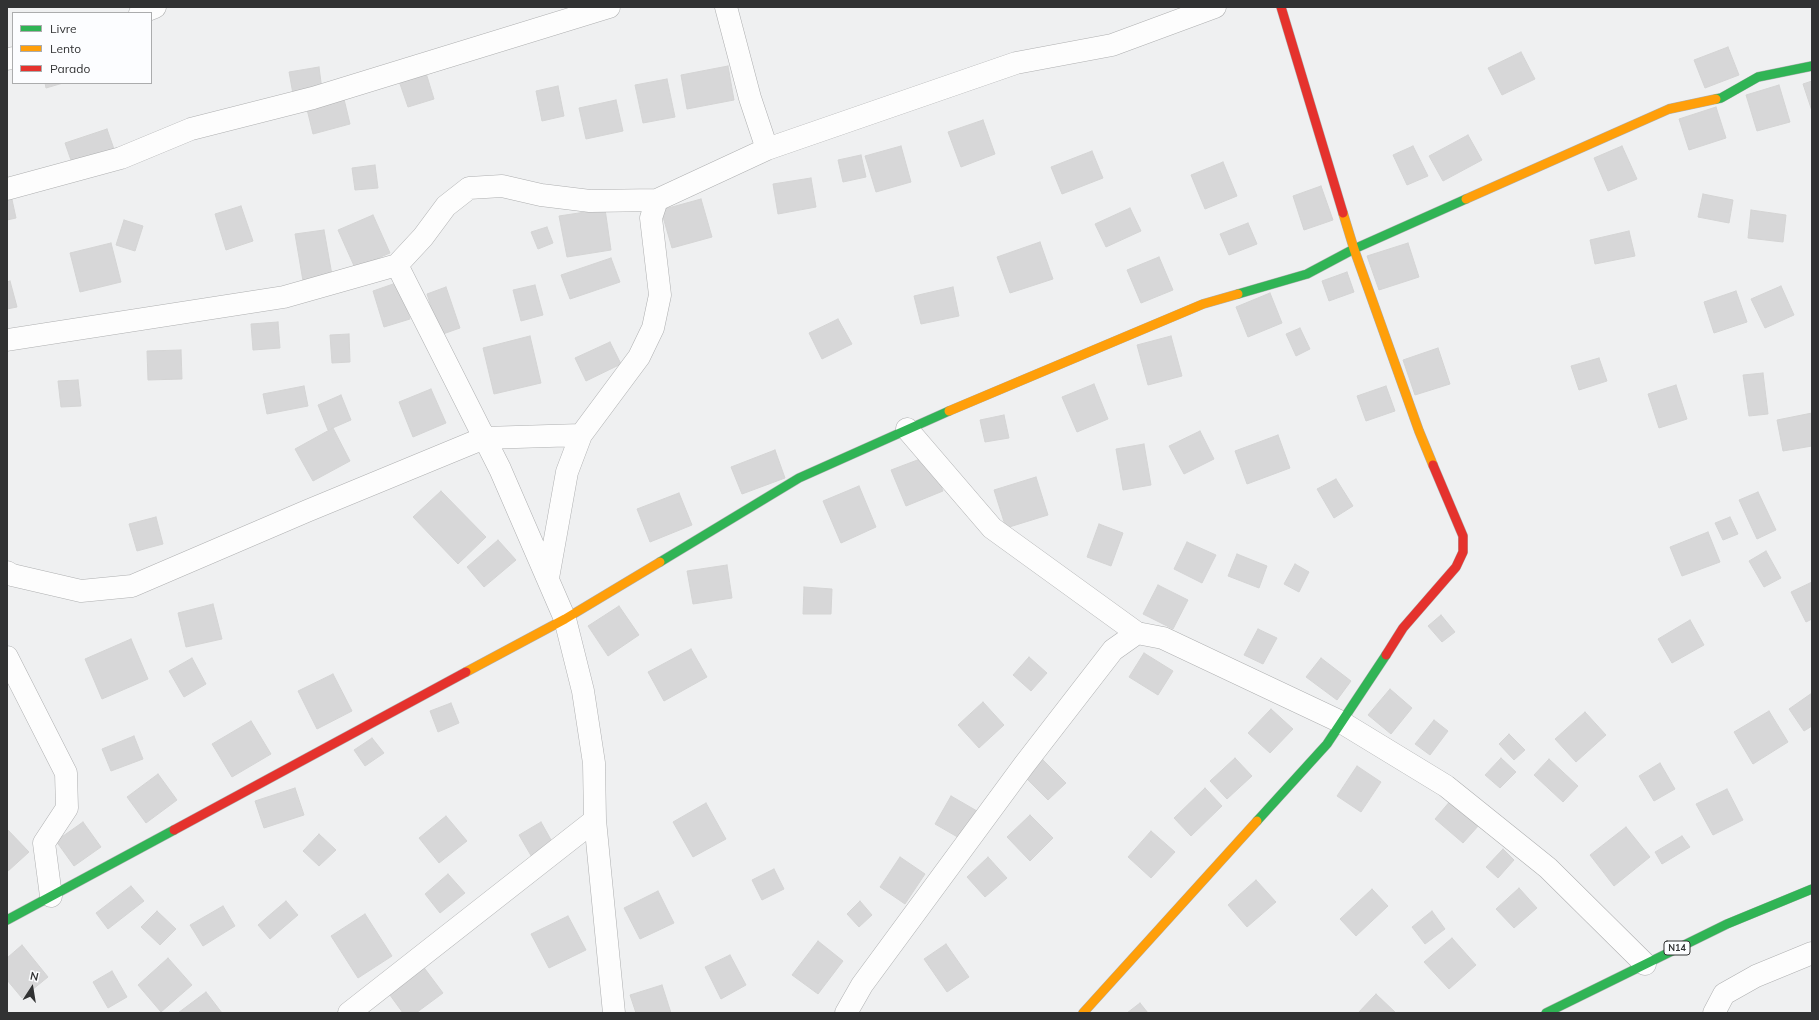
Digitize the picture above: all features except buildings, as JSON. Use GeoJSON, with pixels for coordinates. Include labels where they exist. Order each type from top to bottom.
{"type":"FeatureCollection","features":[{"type":"Feature","properties":{"kind":"street"},"geometry":{"type":"LineString","coordinates":[[142,12],[155,7]]}},
{"type":"Feature","properties":{"kind":"street"},"geometry":{"type":"LineString","coordinates":[[7,189],[121,158],[191,129],[313,98],[609,7]]}},
{"type":"Feature","properties":{"kind":"street"},"geometry":{"type":"LineString","coordinates":[[726,7],[750,98],[767,149]]}},
{"type":"Feature","properties":{"kind":"street"},"geometry":{"type":"LineString","coordinates":[[7,340],[284,297],[397,265],[423,237],[446,206],[469,188],[502,186],[541,195],[590,201],[657,200],[767,149],[1016,63],[1112,45],[1215,7]]}},
{"type":"Feature","properties":{"kind":"street"},"geometry":{"type":"LineString","coordinates":[[1082,1013],[1327,744],[1403,628],[1456,567],[1463,552],[1463,536],[1419,431],[1354,249],[1281,7]]}},
{"type":"Feature","properties":{"kind":"street"},"geometry":{"type":"LineString","coordinates":[[7,920],[565,619],[799,478],[908,429],[1203,304],[1307,274],[1354,249],[1669,109],[1721,98],[1758,77],[1812,66]]}},
{"type":"Feature","properties":{"kind":"street"},"geometry":{"type":"LineString","coordinates":[[548,578],[567,472],[581,435],[639,357],[653,328],[660,295],[651,218],[657,200]]}},
{"type":"Feature","properties":{"kind":"street"},"geometry":{"type":"LineString","coordinates":[[397,265],[500,469],[565,619],[583,691],[594,763],[595,820],[614,1013]]}},
{"type":"Feature","properties":{"kind":"street"},"geometry":{"type":"LineString","coordinates":[[908,429],[992,528],[1137,634],[1163,638],[1341,722],[1446,786],[1548,868],[1645,964]]}},
{"type":"Feature","properties":{"kind":"street"},"geometry":{"type":"LineString","coordinates":[[9,575],[81,591],[132,586],[306,511],[484,438],[581,435]]}},
{"type":"Feature","properties":{"kind":"street"},"geometry":{"type":"LineString","coordinates":[[846,1013],[862,985],[1024,765],[1112,650],[1137,634]]}},
{"type":"Feature","properties":{"kind":"street"},"geometry":{"type":"LineString","coordinates":[[7,657],[66,773],[67,808],[44,842],[51,896]]}},
{"type":"Feature","properties":{"kind":"street"},"geometry":{"type":"LineString","coordinates":[[349,1013],[595,820]]}},
{"type":"Feature","properties":{"kind":"street","name":"N14"},"geometry":{"type":"LineString","coordinates":[[1546,1013],[1727,924],[1812,889]]}},
{"type":"Feature","properties":{"kind":"street"},"geometry":{"type":"LineString","coordinates":[[1714,1013],[1724,994],[1756,976],[1812,953]]}},
{"type":"Feature","properties":{"kind":"traffic: fast"},"geometry":{"type":"LineString","coordinates":[[1716,99],[1721,98],[1758,77],[1812,66]]}},
{"type":"Feature","properties":{"kind":"traffic: fast"},"geometry":{"type":"LineString","coordinates":[[1238,294],[1307,274],[1354,249],[1466,199]]}},
{"type":"Feature","properties":{"kind":"traffic: fast"},"geometry":{"type":"LineString","coordinates":[[660,562],[799,478],[949,411]]}},
{"type":"Feature","properties":{"kind":"traffic: fast"},"geometry":{"type":"LineString","coordinates":[[1257,821],[1327,744],[1386,655]]}},
{"type":"Feature","properties":{"kind":"traffic: fast"},"geometry":{"type":"LineString","coordinates":[[7,920],[174,830]]}},
{"type":"Feature","properties":{"kind":"traffic: fast"},"geometry":{"type":"LineString","coordinates":[[1546,1013],[1727,924],[1812,889]]}},
{"type":"Feature","properties":{"kind":"traffic: slow"},"geometry":{"type":"LineString","coordinates":[[1466,199],[1669,109],[1716,99]]}},
{"type":"Feature","properties":{"kind":"traffic: slow"},"geometry":{"type":"LineString","coordinates":[[1343,213],[1354,249],[1419,431],[1433,465]]}},
{"type":"Feature","properties":{"kind":"traffic: slow"},"geometry":{"type":"LineString","coordinates":[[949,411],[1203,304],[1238,294]]}},
{"type":"Feature","properties":{"kind":"traffic: slow"},"geometry":{"type":"LineString","coordinates":[[466,672],[565,619],[660,562]]}},
{"type":"Feature","properties":{"kind":"traffic: slow"},"geometry":{"type":"LineString","coordinates":[[1083,1013],[1257,821]]}},
{"type":"Feature","properties":{"kind":"traffic: jam"},"geometry":{"type":"LineString","coordinates":[[1281,7],[1343,213]]}},
{"type":"Feature","properties":{"kind":"traffic: jam"},"geometry":{"type":"LineString","coordinates":[[1386,655],[1403,628],[1456,567],[1463,552],[1463,536],[1433,465]]}},
{"type":"Feature","properties":{"kind":"traffic: jam"},"geometry":{"type":"LineString","coordinates":[[174,830],[466,672]]}}]}
